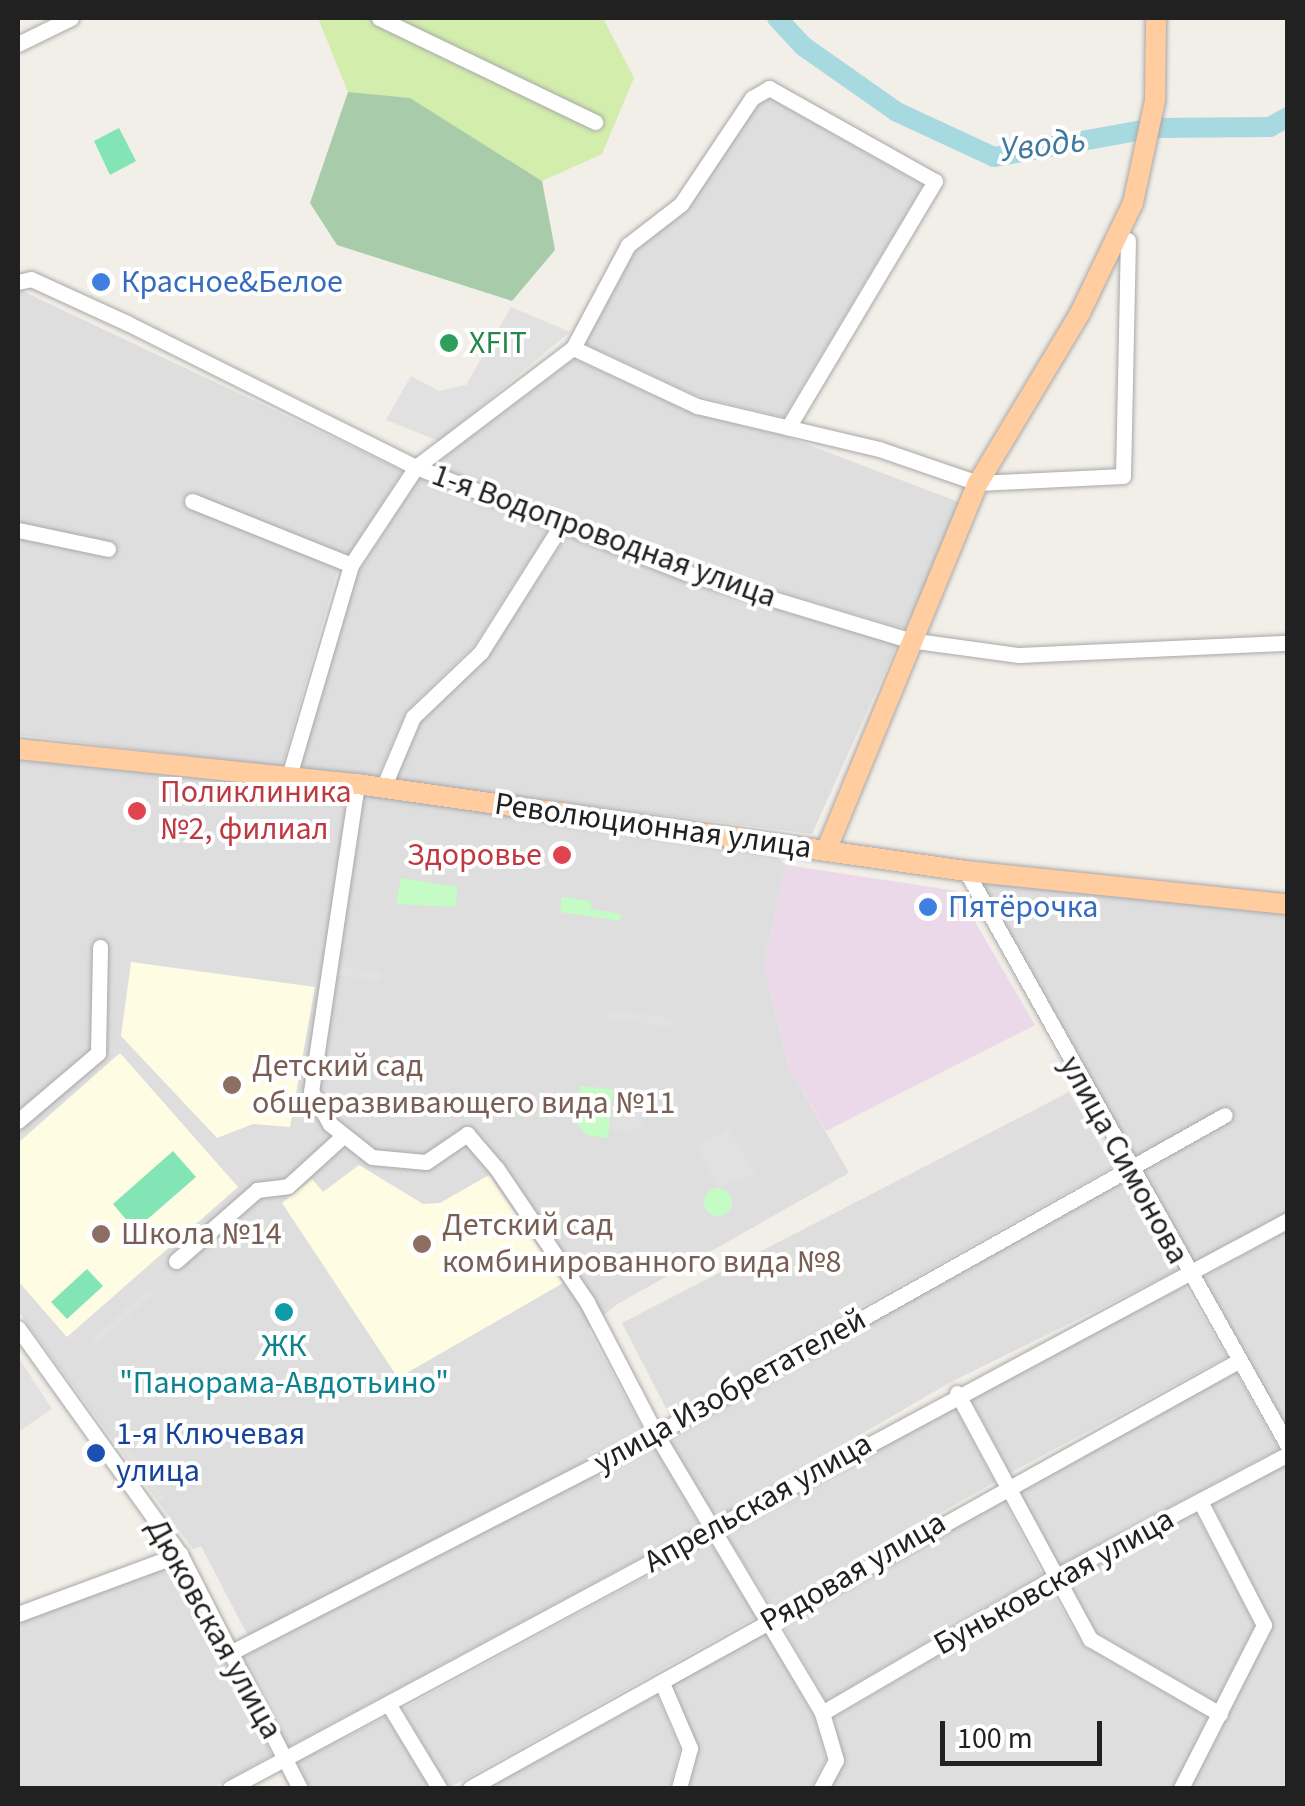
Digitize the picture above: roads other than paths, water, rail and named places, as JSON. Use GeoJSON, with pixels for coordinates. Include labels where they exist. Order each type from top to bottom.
{"type":"FeatureCollection","features":[{"type":"Feature","properties":{"kind":"main road"},"geometry":{"type":"LineString","coordinates":[[826,852],[909,640],[978,483],[1080,314],[1133,203],[1146,164],[1157,66],[1156,18]]}},
{"type":"Feature","properties":{"kind":"main road","name":"Революционная улица"},"geometry":{"type":"LineString","coordinates":[[18,749],[357,784],[966,871],[1288,904]]}},
{"type":"Feature","properties":{"kind":"street"},"geometry":{"type":"LineString","coordinates":[[18,44],[71,18]]}},
{"type":"Feature","properties":{"kind":"street"},"geometry":{"type":"LineString","coordinates":[[378,18],[595,122]]}},
{"type":"Feature","properties":{"kind":"street"},"geometry":{"type":"LineString","coordinates":[[289,776],[350,565],[416,467],[573,348],[628,245],[682,204],[752,98],[769,88],[936,182],[788,428]]}},
{"type":"Feature","properties":{"kind":"street"},"geometry":{"type":"LineString","coordinates":[[573,348],[698,406],[978,483],[1123,476],[1128,240]]}},
{"type":"Feature","properties":{"kind":"street","name":"1-я Водопроводная улица"},"geometry":{"type":"LineString","coordinates":[[18,282],[30,279],[127,323],[416,467],[687,574],[909,640],[1019,656],[1288,643]]}},
{"type":"Feature","properties":{"kind":"street"},"geometry":{"type":"LineString","coordinates":[[192,501],[350,565]]}},
{"type":"Feature","properties":{"kind":"street"},"geometry":{"type":"LineString","coordinates":[[382,788],[413,717],[481,652],[562,524]]}},
{"type":"Feature","properties":{"kind":"street"},"geometry":{"type":"LineString","coordinates":[[18,530],[108,549]]}},
{"type":"Feature","properties":{"kind":"street"},"geometry":{"type":"LineString","coordinates":[[357,784],[311,1091],[342,1136],[372,1156],[426,1162],[467,1134],[574,1280],[656,1434],[822,1713],[836,1760],[822,1788]]}},
{"type":"Feature","properties":{"kind":"street","name":"улица Симонова"},"geometry":{"type":"LineString","coordinates":[[966,871],[1130,1171],[1288,1446]]}},
{"type":"Feature","properties":{"kind":"street"},"geometry":{"type":"LineString","coordinates":[[18,1121],[98,1054],[100,947]]}},
{"type":"Feature","properties":{"kind":"street","name":"улица Изобретателей"},"geometry":{"type":"LineString","coordinates":[[228,1654],[656,1434],[1225,1115]]}},
{"type":"Feature","properties":{"kind":"street"},"geometry":{"type":"LineString","coordinates":[[176,1262],[257,1190],[288,1186],[342,1136]]}},
{"type":"Feature","properties":{"kind":"street","name":"Апрельская улица"},"geometry":{"type":"LineString","coordinates":[[230,1788],[390,1705],[957,1393],[1288,1220]]}},
{"type":"Feature","properties":{"kind":"street","name":"Дюковская улица"},"geometry":{"type":"LineString","coordinates":[[18,1328],[180,1554],[300,1788]]}},
{"type":"Feature","properties":{"kind":"street","name":"Рядовая улица"},"geometry":{"type":"LineString","coordinates":[[470,1788],[662,1683],[1006,1485],[1240,1360]]}},
{"type":"Feature","properties":{"kind":"street"},"geometry":{"type":"LineString","coordinates":[[957,1393],[1090,1639],[1220,1714]]}},
{"type":"Feature","properties":{"kind":"street","name":"Буньковская улица"},"geometry":{"type":"LineString","coordinates":[[822,1713],[1054,1578],[1288,1454]]}},
{"type":"Feature","properties":{"kind":"street"},"geometry":{"type":"LineString","coordinates":[[1181,1788],[1264,1624],[1200,1501]]}},
{"type":"Feature","properties":{"kind":"street"},"geometry":{"type":"LineString","coordinates":[[18,1614],[180,1554]]}},
{"type":"Feature","properties":{"kind":"street"},"geometry":{"type":"LineString","coordinates":[[662,1683],[690,1748],[680,1788]]}},
{"type":"Feature","properties":{"kind":"street"},"geometry":{"type":"LineString","coordinates":[[390,1705],[439,1788]]}},
{"type":"Feature","properties":{"kind":"waterway","name":"Уводь"},"geometry":{"type":"LineString","coordinates":[[777,18],[803,46],[897,112],[994,157],[1153,128],[1270,127],[1288,117]]}},
{"type":"Feature","properties":{"kind":"place","name":"Красное&Белое"},"geometry":{"type":"Point","coordinates":[101,282]}},
{"type":"Feature","properties":{"kind":"place","name":"XFIT"},"geometry":{"type":"Point","coordinates":[449,343]}},
{"type":"Feature","properties":{"kind":"place","name":"Поликлиника №2, филиал"},"geometry":{"type":"Point","coordinates":[137,811]}},
{"type":"Feature","properties":{"kind":"place","name":"Здоровье"},"geometry":{"type":"Point","coordinates":[562,855]}},
{"type":"Feature","properties":{"kind":"place","name":"Пятёрочка"},"geometry":{"type":"Point","coordinates":[928,907]}},
{"type":"Feature","properties":{"kind":"place","name":"Детский сад общеразвивающего вида №11"},"geometry":{"type":"Point","coordinates":[232,1085]}},
{"type":"Feature","properties":{"kind":"place","name":"Школа №14"},"geometry":{"type":"Point","coordinates":[101,1234]}},
{"type":"Feature","properties":{"kind":"place","name":"Детский сад комбинированного вида №8"},"geometry":{"type":"Point","coordinates":[422,1244]}},
{"type":"Feature","properties":{"kind":"place","name":"ЖК \"Панорама-Авдотьино\""},"geometry":{"type":"Point","coordinates":[284,1312]}},
{"type":"Feature","properties":{"kind":"place","name":"1-я Ключевая улица"},"geometry":{"type":"Point","coordinates":[96,1453]}}]}
